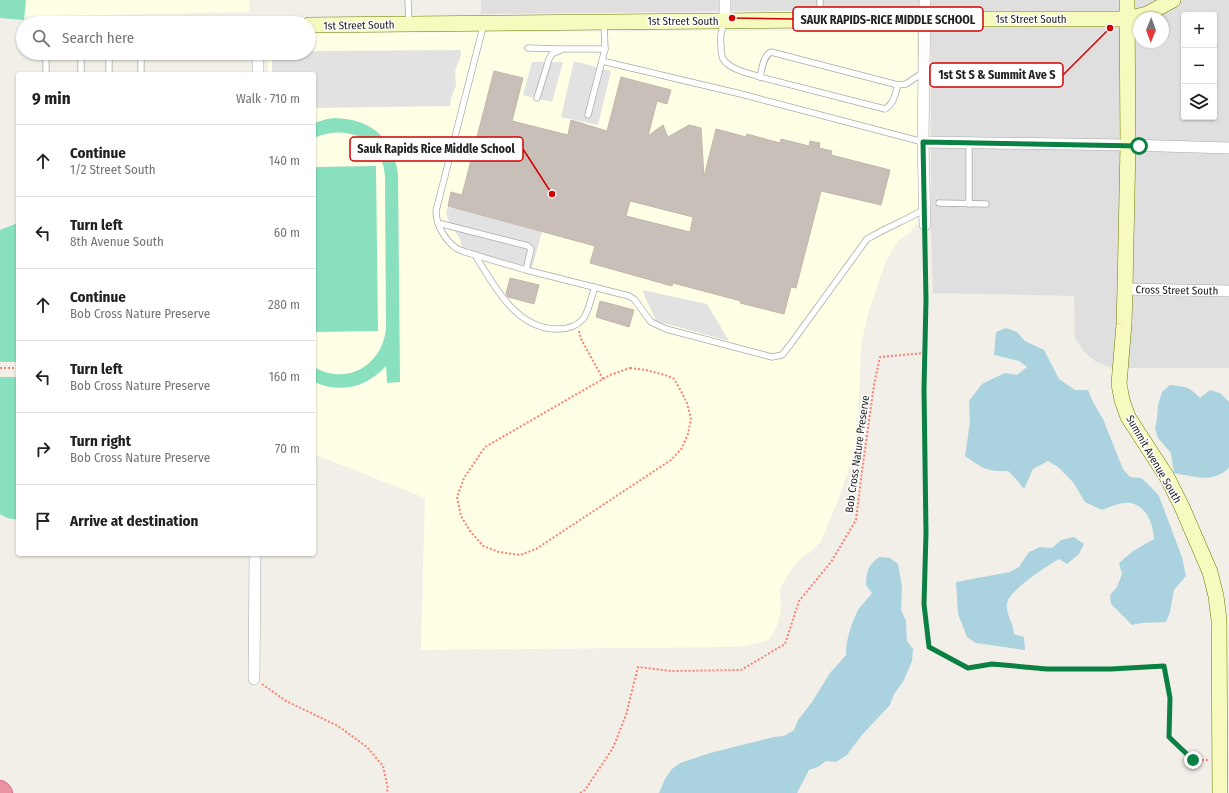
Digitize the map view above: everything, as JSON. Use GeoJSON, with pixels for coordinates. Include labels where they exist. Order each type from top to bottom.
{"type":"FeatureCollection","features":[{"type":"Feature","properties":{"kind":"highway"},"geometry":{"type":"LineString","coordinates":[[0,790],[3,793]]}},
{"type":"Feature","properties":{"kind":"street"},"geometry":{"type":"LineString","coordinates":[[725,0],[725,21]]}},
{"type":"Feature","properties":{"kind":"street"},"geometry":{"type":"LineString","coordinates":[[925,0],[923,142],[925,225]]}},
{"type":"Feature","properties":{"kind":"street","name":"Summit Avenue South"},"geometry":{"type":"LineString","coordinates":[[1127,0],[1128,145],[1124,324],[1119,384],[1122,400],[1128,417],[1167,477],[1182,507],[1210,572],[1216,596],[1220,648],[1220,793]]}},
{"type":"Feature","properties":{"kind":"street","name":"1st Street South"},"geometry":{"type":"LineString","coordinates":[[316,26],[925,19],[1127,19],[1147,14],[1173,0]]}},
{"type":"Feature","properties":{"kind":"street"},"geometry":{"type":"LineString","coordinates":[[258,60],[258,72]]}},
{"type":"Feature","properties":{"kind":"street"},"geometry":{"type":"LineString","coordinates":[[923,142],[1229,148]]}},
{"type":"Feature","properties":{"kind":"street","name":"Cross Street South"},"geometry":{"type":"LineString","coordinates":[[1125,289],[1229,291]]}},
{"type":"Feature","properties":{"kind":"street"},"geometry":{"type":"LineString","coordinates":[[254,679],[255,556]]}},
{"type":"Feature","properties":{"kind":"lane"},"geometry":{"type":"LineString","coordinates":[[408,0],[409,24]]}},
{"type":"Feature","properties":{"kind":"lane"},"geometry":{"type":"LineString","coordinates":[[820,0],[820,21]]}},
{"type":"Feature","properties":{"kind":"lane"},"geometry":{"type":"LineString","coordinates":[[725,21],[720,36],[721,54],[729,65],[738,69],[760,77],[885,109],[892,103],[898,85]]}},
{"type":"Feature","properties":{"kind":"lane"},"geometry":{"type":"LineString","coordinates":[[588,115],[605,49],[604,22]]}},
{"type":"Feature","properties":{"kind":"lane"},"geometry":{"type":"LineString","coordinates":[[484,23],[436,211],[436,219],[446,238],[456,248],[526,270],[629,296],[634,299],[651,322],[666,329],[772,358],[782,355],[790,345],[867,239],[925,209]]}},
{"type":"Feature","properties":{"kind":"lane"},"geometry":{"type":"LineString","coordinates":[[528,48],[605,49]]}},
{"type":"Feature","properties":{"kind":"lane"},"geometry":{"type":"LineString","coordinates":[[537,98],[549,59],[552,54],[564,49]]}},
{"type":"Feature","properties":{"kind":"lane"},"geometry":{"type":"LineString","coordinates":[[760,77],[765,59],[771,52],[898,85],[906,84],[924,72]]}},
{"type":"Feature","properties":{"kind":"lane"},"geometry":{"type":"LineString","coordinates":[[46,60],[46,72]]}},
{"type":"Feature","properties":{"kind":"lane"},"geometry":{"type":"LineString","coordinates":[[81,60],[81,72]]}},
{"type":"Feature","properties":{"kind":"lane"},"geometry":{"type":"LineString","coordinates":[[109,60],[109,72]]}},
{"type":"Feature","properties":{"kind":"lane"},"geometry":{"type":"LineString","coordinates":[[141,60],[141,72]]}},
{"type":"Feature","properties":{"kind":"lane"},"geometry":{"type":"LineString","coordinates":[[602,61],[741,94],[923,142]]}},
{"type":"Feature","properties":{"kind":"lane"},"geometry":{"type":"LineString","coordinates":[[969,143],[969,204]]}},
{"type":"Feature","properties":{"kind":"lane"},"geometry":{"type":"LineString","coordinates":[[939,203],[986,204]]}},
{"type":"Feature","properties":{"kind":"lane"},"geometry":{"type":"LineString","coordinates":[[438,223],[528,246],[531,249],[526,270]]}},
{"type":"Feature","properties":{"kind":"lane"},"geometry":{"type":"LineString","coordinates":[[475,255],[500,296],[522,316],[542,327],[568,329],[577,324],[583,318],[595,287]]}},
{"type":"Feature","properties":{"kind":"path"},"geometry":{"type":"LineString","coordinates":[[925,225],[926,533],[924,604],[929,647],[968,668],[992,664],[1047,669],[1111,669],[1164,666],[1170,698],[1169,737],[1193,760],[1220,760]]}},
{"type":"Feature","properties":{"kind":"path"},"geometry":{"type":"LineString","coordinates":[[577,324],[581,339],[603,379]]}},
{"type":"Feature","properties":{"kind":"path","name":"Bob Cross Nature Preserve"},"geometry":{"type":"LineString","coordinates":[[580,793],[585,790],[613,748],[626,715],[638,667],[671,671],[741,670],[785,644],[799,601],[831,562],[856,520],[866,440],[880,357],[925,353]]}},
{"type":"Feature","properties":{"kind":"path"},"geometry":{"type":"LineString","coordinates":[[0,368],[16,368]]}},
{"type":"Feature","properties":{"kind":"path"},"geometry":{"type":"LineString","coordinates":[[630,368],[646,370],[674,379],[684,397],[691,419],[688,434],[682,448],[671,460],[536,549],[520,555],[500,552],[483,546],[470,531],[462,516],[457,497],[464,478],[476,459],[486,447],[603,379],[630,368]]}},
{"type":"Feature","properties":{"kind":"path"},"geometry":{"type":"LineString","coordinates":[[254,679],[286,701],[338,726],[367,747],[383,766],[388,789],[386,793]]}},
{"type":"Feature","properties":{"kind":"shaded area"},"geometry":{"type":"Polygon","coordinates":[[[0,0],[249,0],[249,12],[0,17],[0,0]]]}},
{"type":"Feature","properties":{"kind":"shaded area"},"geometry":{"type":"Polygon","coordinates":[[[481,0],[1229,0],[1229,368],[1112,368],[1095,361],[1084,352],[1075,338],[1074,296],[933,293],[931,231],[931,9],[481,14],[481,0]]]}},
{"type":"Feature","properties":{"kind":"shaded area"},"geometry":{"type":"Polygon","coordinates":[[[917,30],[918,222],[910,232],[898,241],[886,261],[869,310],[861,345],[856,437],[851,464],[821,542],[799,560],[789,573],[780,589],[781,610],[777,626],[769,640],[744,646],[725,647],[421,650],[425,498],[316,455],[316,72],[268,72],[268,60],[316,60],[316,33],[917,30]]]}},
{"type":"Feature","properties":{"kind":"shaded area"},"geometry":{"type":"Polygon","coordinates":[[[461,50],[461,55],[455,71],[456,86],[451,98],[450,106],[316,108],[316,72],[272,72],[272,60],[316,60],[316,51],[461,50]]]}},
{"type":"Feature","properties":{"kind":"shaded area"},"geometry":{"type":"Polygon","coordinates":[[[574,61],[611,71],[598,125],[561,117],[574,61]]]}},
{"type":"Feature","properties":{"kind":"shaded area"},"geometry":{"type":"Polygon","coordinates":[[[532,62],[563,62],[552,102],[523,95],[532,62]]]}},
{"type":"Feature","properties":{"kind":"shaded area"},"geometry":{"type":"Polygon","coordinates":[[[448,206],[542,232],[532,268],[462,248],[460,239],[449,222],[446,213],[448,206]]]}},
{"type":"Feature","properties":{"kind":"shaded area"},"geometry":{"type":"Polygon","coordinates":[[[642,290],[707,304],[729,341],[656,321],[642,290]]]}},
{"type":"Feature","properties":{"kind":"green space"},"geometry":{"type":"Polygon","coordinates":[[[0,0],[26,0],[24,16],[16,16],[16,19],[0,18],[0,0]]]}},
{"type":"Feature","properties":{"kind":"green space"},"geometry":{"type":"Polygon","coordinates":[[[327,119],[347,119],[369,126],[378,132],[385,140],[395,161],[398,174],[400,382],[387,383],[386,366],[371,379],[353,386],[334,388],[316,383],[316,368],[326,372],[338,374],[350,373],[360,369],[370,362],[378,353],[383,342],[386,329],[385,177],[383,164],[378,153],[371,144],[361,138],[338,132],[316,137],[316,122],[327,119]]]}},
{"type":"Feature","properties":{"kind":"green space"},"geometry":{"type":"Polygon","coordinates":[[[376,166],[378,331],[316,332],[316,167],[376,166]]]}},
{"type":"Feature","properties":{"kind":"green space"},"geometry":{"type":"Polygon","coordinates":[[[16,224],[16,362],[0,362],[0,230],[16,224]]]}},
{"type":"Feature","properties":{"kind":"green space"},"geometry":{"type":"Polygon","coordinates":[[[0,377],[16,377],[16,520],[7,518],[0,514],[0,377]]]}},
{"type":"Feature","properties":{"kind":"water"},"geometry":{"type":"Polygon","coordinates":[[[1006,328],[1017,332],[1025,341],[1044,350],[1059,379],[1075,390],[1088,390],[1103,419],[1123,469],[1130,477],[1141,478],[1159,496],[1182,557],[1186,576],[1174,590],[1170,612],[1166,622],[1132,625],[1111,604],[1110,595],[1117,587],[1122,574],[1119,563],[1133,551],[1154,539],[1148,516],[1141,508],[1130,503],[1123,503],[1102,510],[1085,502],[1073,482],[1058,467],[1048,461],[1033,469],[1024,489],[1008,471],[989,470],[976,464],[965,456],[970,422],[969,401],[982,384],[1005,373],[1017,375],[1027,367],[1019,361],[994,355],[996,332],[1006,328]]]}},
{"type":"Feature","properties":{"kind":"water"},"geometry":{"type":"Polygon","coordinates":[[[1170,385],[1179,386],[1193,391],[1200,398],[1210,390],[1220,393],[1229,402],[1229,468],[1223,473],[1216,476],[1203,478],[1174,473],[1171,453],[1158,438],[1155,428],[1158,405],[1162,392],[1170,385]]]}},
{"type":"Feature","properties":{"kind":"water"},"geometry":{"type":"Polygon","coordinates":[[[1074,537],[1084,544],[1079,554],[1067,564],[1059,559],[1053,562],[1021,586],[1009,599],[1007,609],[1014,634],[1024,637],[1025,650],[976,643],[967,637],[958,614],[956,582],[1010,572],[1019,567],[1029,552],[1040,547],[1052,548],[1061,540],[1074,537]]]}},
{"type":"Feature","properties":{"kind":"water"},"geometry":{"type":"Polygon","coordinates":[[[879,557],[890,558],[898,564],[902,587],[901,610],[906,621],[907,641],[913,649],[912,661],[903,682],[894,694],[890,705],[861,736],[847,755],[836,762],[826,761],[818,767],[809,770],[797,793],[659,793],[665,779],[672,769],[680,763],[710,753],[774,737],[784,736],[794,730],[798,720],[812,702],[830,673],[846,655],[848,638],[855,616],[872,593],[866,585],[870,566],[879,557]]]}},
{"type":"Feature","properties":{"kind":"building"},"geometry":{"type":"Polygon","coordinates":[[[494,71],[523,78],[512,121],[568,135],[571,120],[607,131],[621,77],[671,90],[667,104],[657,101],[648,136],[663,125],[668,137],[689,125],[701,128],[704,177],[716,129],[746,137],[747,134],[780,143],[781,139],[809,146],[810,141],[820,143],[819,148],[832,151],[831,155],[890,170],[881,205],[821,191],[796,288],[791,287],[784,314],[740,303],[741,301],[673,283],[672,286],[590,263],[595,246],[448,206],[451,192],[462,195],[494,71]],[[630,201],[626,216],[690,232],[693,217],[630,201]]]}},
{"type":"Feature","properties":{"kind":"building"},"geometry":{"type":"Polygon","coordinates":[[[510,278],[539,285],[534,304],[508,297],[506,294],[510,278]]]}},
{"type":"Feature","properties":{"kind":"building"},"geometry":{"type":"Polygon","coordinates":[[[600,301],[634,310],[629,327],[596,317],[600,301]]]}},
{"type":"Feature","properties":{"kind":"place","name":"SAUK RAPIDS-RICE MIDDLE SCHOOL"},"geometry":{"type":"Point","coordinates":[732,18]}},
{"type":"Feature","properties":{"kind":"place","name":"1st St S & Summit Ave S"},"geometry":{"type":"Point","coordinates":[1110,28]}},
{"type":"Feature","properties":{"kind":"place","name":"Sauk Rapids Rice Middle School"},"geometry":{"type":"Point","coordinates":[552,194]}},
{"type":"Feature","properties":{"kind":"route"},"geometry":{"type":"LineString","coordinates":[[1139,146],[923,142],[926,300],[924,389],[926,533],[924,604],[929,647],[968,668],[992,664],[1047,669],[1111,669],[1164,666],[1170,698],[1169,737],[1193,760]]}}]}
